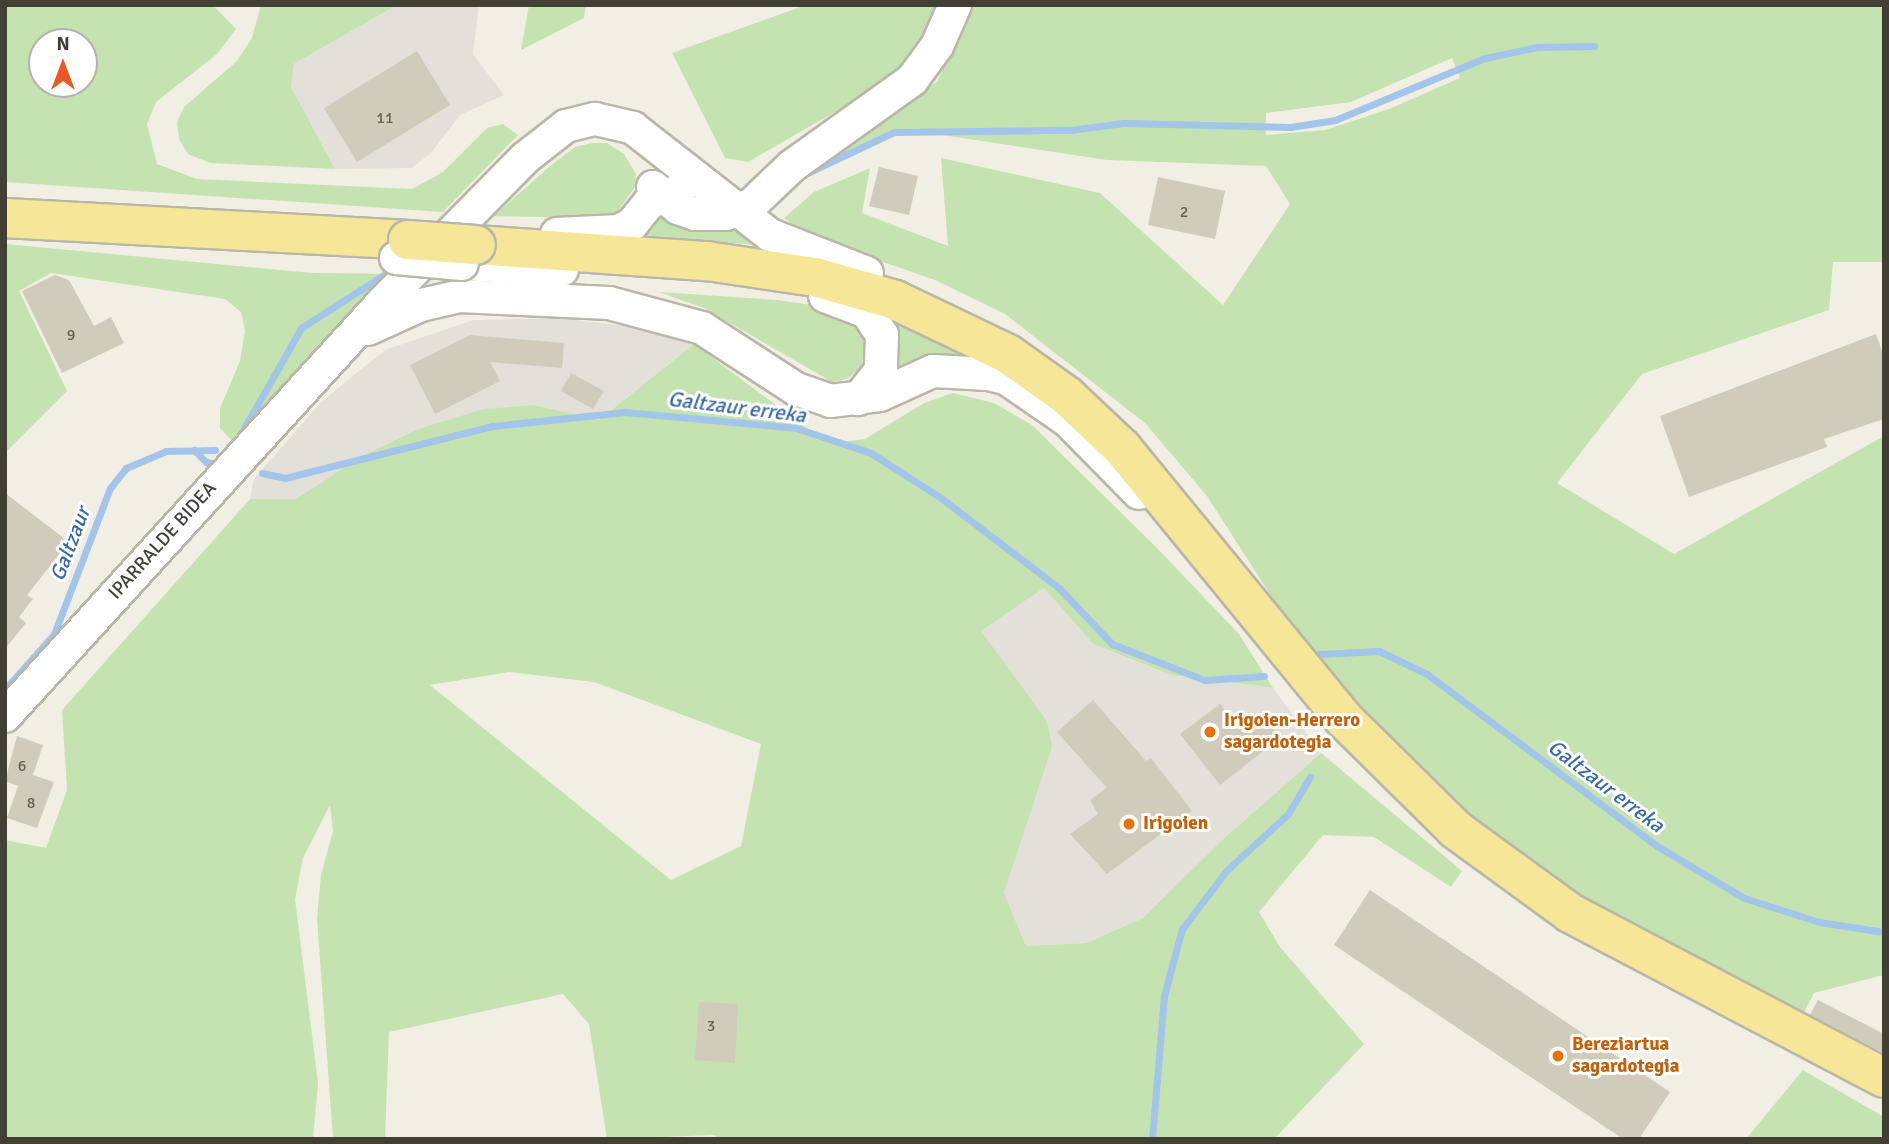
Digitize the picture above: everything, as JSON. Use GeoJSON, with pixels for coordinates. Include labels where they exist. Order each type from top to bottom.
{"type":"FeatureCollection","features":[{"type":"Feature","properties":{"kind":"main road"},"geometry":{"type":"LineString","coordinates":[[5,218],[254,234],[420,278],[468,244],[752,265],[847,285],[961,328],[1045,379],[1089,415],[1192,528],[1344,719],[1422,800],[1491,858],[1617,940],[1884,1078]]}},
{"type":"Feature","properties":{"kind":"street"},"geometry":{"type":"LineString","coordinates":[[617,123],[640,147],[654,195],[695,214],[736,212],[912,80],[937,46],[955,5]]}},
{"type":"Feature","properties":{"kind":"street"},"geometry":{"type":"LineString","coordinates":[[468,244],[525,158],[558,130],[586,120],[617,123],[647,135],[736,212],[770,235],[821,258],[916,289],[1004,334],[1063,378],[1083,399],[1089,415]]}},
{"type":"Feature","properties":{"kind":"street"},"geometry":{"type":"LineString","coordinates":[[468,244],[608,233],[632,224],[654,195],[705,186],[773,185]]}},
{"type":"Feature","properties":{"kind":"street"},"geometry":{"type":"LineString","coordinates":[[770,235],[773,185]]}},
{"type":"Feature","properties":{"kind":"street"},"geometry":{"type":"LineString","coordinates":[[46,221],[109,215],[526,298],[609,303],[675,318],[702,328],[815,398],[858,399],[880,395],[933,371],[970,371],[1006,378],[1068,421],[1145,499],[1192,528]]}},
{"type":"Feature","properties":{"kind":"street"},"geometry":{"type":"LineString","coordinates":[[468,244],[746,282],[831,297],[867,312],[882,335],[881,370],[858,399]]}},
{"type":"Feature","properties":{"kind":"street"},"geometry":{"type":"LineString","coordinates":[[420,278],[477,304],[526,298]]}},
{"type":"Feature","properties":{"kind":"street"},"geometry":{"type":"LineString","coordinates":[[323,369],[383,334],[420,278]]}},
{"type":"Feature","properties":{"kind":"street","name":"IPARRALDE BIDEA"},"geometry":{"type":"LineString","coordinates":[[5,716],[350,338],[420,278]]}},
{"type":"Feature","properties":{"kind":"shaded area"},"geometry":{"type":"Polygon","coordinates":[[[397,5],[479,5],[473,54],[504,95],[460,115],[431,153],[412,168],[335,169],[291,87],[294,64],[397,5]]]}},
{"type":"Feature","properties":{"kind":"shaded area"},"geometry":{"type":"Polygon","coordinates":[[[561,318],[632,327],[694,344],[599,420],[534,405],[418,429],[360,457],[296,499],[250,499],[254,479],[321,402],[385,350],[473,320],[561,318]]]}},
{"type":"Feature","properties":{"kind":"shaded area"},"geometry":{"type":"Polygon","coordinates":[[[1044,588],[1093,644],[1172,675],[1273,688],[1321,753],[1221,841],[1143,918],[1086,943],[1026,946],[1004,893],[1052,746],[981,631],[1044,588]]]}},
{"type":"Feature","properties":{"kind":"green space"},"geometry":{"type":"Polygon","coordinates":[[[5,5],[213,5],[236,29],[217,54],[156,102],[147,124],[157,164],[197,179],[412,189],[443,172],[487,128],[503,124],[518,135],[443,212],[5,182],[5,5]]]}},
{"type":"Feature","properties":{"kind":"green space"},"geometry":{"type":"Polygon","coordinates":[[[261,5],[397,5],[294,64],[291,87],[335,169],[210,163],[188,154],[179,139],[177,122],[184,107],[237,61],[252,38],[261,5]]]}},
{"type":"Feature","properties":{"kind":"green space"},"geometry":{"type":"Polygon","coordinates":[[[529,5],[586,5],[584,18],[521,50],[529,5]]]}},
{"type":"Feature","properties":{"kind":"green space"},"geometry":{"type":"Polygon","coordinates":[[[806,5],[944,5],[909,69],[748,162],[725,158],[672,53],[806,5]]]}},
{"type":"Feature","properties":{"kind":"green space"},"geometry":{"type":"Polygon","coordinates":[[[964,5],[1884,5],[1884,262],[1833,262],[1829,310],[1642,374],[1557,483],[1674,554],[1884,436],[1884,975],[1814,993],[1798,1024],[1524,869],[1353,705],[1271,596],[1207,496],[1145,423],[1005,314],[935,280],[814,238],[784,218],[814,192],[870,168],[862,213],[948,246],[941,158],[1100,193],[1223,305],[1290,204],[1266,166],[1107,160],[909,130],[804,169],[937,82],[959,34],[964,5]],[[1452,58],[1351,102],[1266,113],[1266,135],[1325,130],[1389,109],[1460,78],[1452,58]]]}},
{"type":"Feature","properties":{"kind":"green space"},"geometry":{"type":"Polygon","coordinates":[[[607,143],[624,154],[636,174],[635,187],[612,219],[494,216],[575,147],[607,143]]]}},
{"type":"Feature","properties":{"kind":"green space"},"geometry":{"type":"Polygon","coordinates":[[[660,209],[733,222],[766,246],[642,235],[660,209]]]}},
{"type":"Feature","properties":{"kind":"green space"},"geometry":{"type":"Polygon","coordinates":[[[5,244],[313,273],[391,274],[234,443],[220,428],[220,408],[240,361],[245,331],[241,312],[225,299],[51,273],[19,291],[67,391],[5,453],[5,244]]]}},
{"type":"Feature","properties":{"kind":"green space"},"geometry":{"type":"Polygon","coordinates":[[[659,292],[777,300],[819,306],[847,316],[862,333],[865,351],[861,367],[847,379],[832,382],[704,308],[659,292]]]}},
{"type":"Feature","properties":{"kind":"green space"},"geometry":{"type":"Polygon","coordinates":[[[886,313],[977,354],[976,361],[895,371],[886,313]]]}},
{"type":"Feature","properties":{"kind":"green space"},"geometry":{"type":"Polygon","coordinates":[[[694,344],[813,433],[841,442],[865,439],[924,403],[953,393],[994,403],[1032,425],[1157,548],[1239,634],[1273,688],[1172,675],[1093,644],[1044,588],[981,631],[1047,721],[1052,747],[1004,893],[1026,946],[1086,943],[1143,918],[1221,841],[1321,753],[1462,871],[1451,887],[1374,837],[1323,835],[1259,912],[1280,947],[1364,1044],[1274,1139],[717,1139],[715,1135],[607,1139],[589,1024],[563,994],[389,1032],[385,1139],[333,1139],[317,918],[321,875],[333,831],[330,805],[303,858],[295,899],[318,1083],[313,1139],[5,1139],[5,840],[46,848],[67,790],[62,710],[250,499],[296,499],[360,457],[418,429],[484,409],[534,405],[599,420],[694,344]],[[509,672],[430,685],[671,880],[741,846],[761,744],[594,682],[509,672]]]}},
{"type":"Feature","properties":{"kind":"green space"},"geometry":{"type":"Polygon","coordinates":[[[1803,1070],[1884,1117],[1884,1139],[1746,1139],[1803,1070]]]}},
{"type":"Feature","properties":{"kind":"building"},"geometry":{"type":"Polygon","coordinates":[[[417,51],[450,105],[357,162],[324,108],[417,51]]]}},
{"type":"Feature","properties":{"kind":"building"},"geometry":{"type":"Polygon","coordinates":[[[879,167],[918,176],[909,215],[869,206],[879,167]]]}},
{"type":"Feature","properties":{"kind":"building"},"geometry":{"type":"Polygon","coordinates":[[[1158,177],[1225,191],[1215,239],[1148,225],[1158,177]]]}},
{"type":"Feature","properties":{"kind":"building"},"geometry":{"type":"Polygon","coordinates":[[[55,275],[69,280],[94,326],[111,317],[124,343],[62,373],[22,291],[55,275]]]}},
{"type":"Feature","properties":{"kind":"building"},"geometry":{"type":"Polygon","coordinates":[[[1876,334],[1884,357],[1884,419],[1824,439],[1827,447],[1689,497],[1660,416],[1876,334]]]}},
{"type":"Feature","properties":{"kind":"building"},"geometry":{"type":"Polygon","coordinates":[[[470,335],[564,343],[562,368],[490,362],[500,381],[435,414],[410,365],[470,335]]]}},
{"type":"Feature","properties":{"kind":"building"},"geometry":{"type":"Polygon","coordinates":[[[571,373],[604,391],[593,409],[561,391],[571,373]]]}},
{"type":"Feature","properties":{"kind":"building"},"geometry":{"type":"Polygon","coordinates":[[[5,493],[69,542],[27,595],[33,599],[19,617],[26,623],[5,649],[5,493]]]}},
{"type":"Feature","properties":{"kind":"building","name":"Irigoien"},"geometry":{"type":"Polygon","coordinates":[[[1093,700],[1146,761],[1151,758],[1192,811],[1107,874],[1070,834],[1098,814],[1090,800],[1107,788],[1057,732],[1093,700]]]}},
{"type":"Feature","properties":{"kind":"building"},"geometry":{"type":"Polygon","coordinates":[[[1220,704],[1240,729],[1260,713],[1280,738],[1220,785],[1180,734],[1220,704]]]}},
{"type":"Feature","properties":{"kind":"building"},"geometry":{"type":"Polygon","coordinates":[[[17,736],[43,745],[33,775],[54,782],[37,828],[7,818],[18,786],[5,781],[17,736]]]}},
{"type":"Feature","properties":{"kind":"building","name":"Bereziartua sagardotegia"},"geometry":{"type":"Polygon","coordinates":[[[1370,890],[1670,1092],[1639,1139],[1623,1139],[1334,945],[1370,890]]]}},
{"type":"Feature","properties":{"kind":"building"},"geometry":{"type":"Polygon","coordinates":[[[1818,1000],[1884,1034],[1884,1053],[1810,1015],[1818,1000]]]}},
{"type":"Feature","properties":{"kind":"building"},"geometry":{"type":"Polygon","coordinates":[[[699,1002],[738,1004],[735,1063],[695,1060],[699,1002]]]}},
{"type":"Feature","properties":{"kind":"waterway"},"geometry":{"type":"LineString","coordinates":[[807,173],[894,132],[1070,130],[1124,123],[1290,127],[1335,120],[1485,58],[1537,47],[1594,46]]}},
{"type":"Feature","properties":{"kind":"waterway"},"geometry":{"type":"LineString","coordinates":[[238,439],[301,328],[393,269]]}},
{"type":"Feature","properties":{"kind":"waterway","name":"Galtzaur erreka"},"geometry":{"type":"LineString","coordinates":[[262,473],[285,478],[492,426],[625,412],[796,428],[871,453],[941,498],[1059,588],[1112,644],[1205,680],[1264,676]]}},
{"type":"Feature","properties":{"kind":"waterway","name":"Galtzaur erreka"},"geometry":{"type":"LineString","coordinates":[[194,450],[206,462],[218,464]]}},
{"type":"Feature","properties":{"kind":"waterway","name":"Galtzaur"},"geometry":{"type":"LineString","coordinates":[[5,689],[54,634],[110,488],[126,468],[166,451],[215,450]]}},
{"type":"Feature","properties":{"kind":"waterway","name":"Galtzaur erreka"},"geometry":{"type":"LineString","coordinates":[[1319,654],[1379,651],[1427,674],[1657,846],[1744,898],[1819,922],[1884,932]]}},
{"type":"Feature","properties":{"kind":"waterway"},"geometry":{"type":"LineString","coordinates":[[1152,1139],[1164,996],[1182,929],[1227,870],[1288,814],[1310,777]]}},
{"type":"Feature","properties":{"kind":"place","name":"Irigoien-Herrero sagardotegia"},"geometry":{"type":"Point","coordinates":[1210,732]}},
{"type":"Feature","properties":{"kind":"place","name":"Irigoien"},"geometry":{"type":"Point","coordinates":[1129,824]}},
{"type":"Feature","properties":{"kind":"place","name":"Bereziartua sagardotegia"},"geometry":{"type":"Point","coordinates":[1558,1056]}}]}
